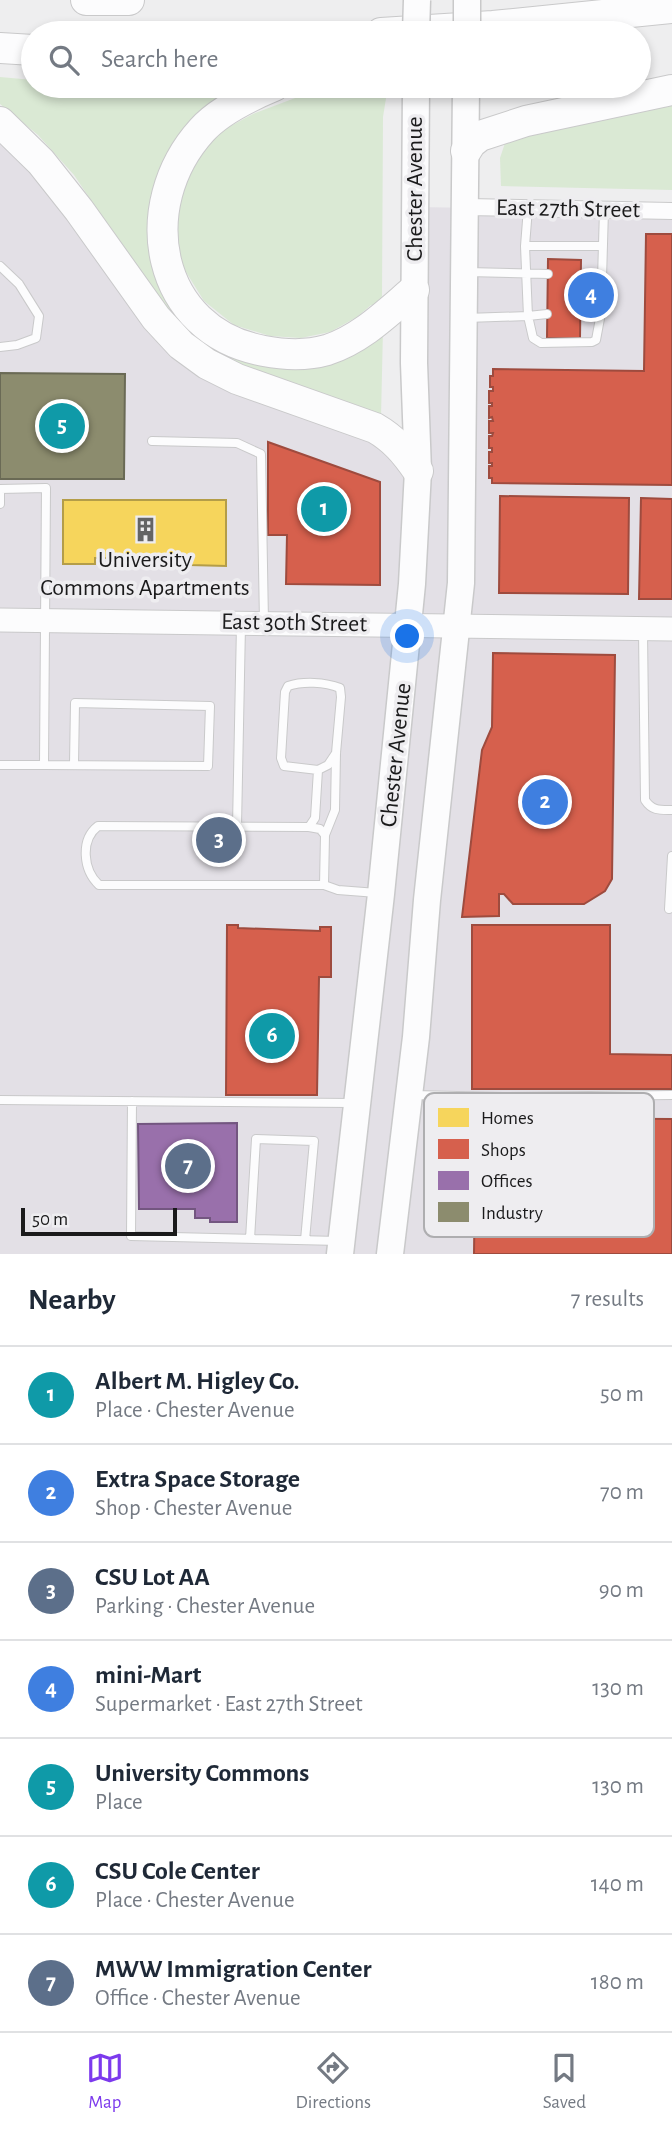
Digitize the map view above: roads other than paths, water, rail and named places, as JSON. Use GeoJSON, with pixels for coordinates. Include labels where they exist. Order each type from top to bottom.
{"type":"FeatureCollection","features":[{"type":"Feature","properties":{"kind":"highway"},"geometry":{"type":"LineString","coordinates":[[86,0],[129,0]]}},
{"type":"Feature","properties":{"kind":"highway"},"geometry":{"type":"LineString","coordinates":[[560,21],[672,8]]}},
{"type":"Feature","properties":{"kind":"highway"},"geometry":{"type":"LineString","coordinates":[[0,48],[21,49]]}},
{"type":"Feature","properties":{"kind":"highway"},"geometry":{"type":"LineString","coordinates":[[651,94],[672,90]]}},
{"type":"Feature","properties":{"kind":"highway"},"geometry":{"type":"LineString","coordinates":[[251,98],[225,112],[203,129],[181,157],[165,193],[161,231],[168,270],[187,306],[208,327],[224,338],[249,348],[301,355],[326,350],[356,336],[414,290]]}},
{"type":"Feature","properties":{"kind":"highway"},"geometry":{"type":"LineString","coordinates":[[466,151],[480,136],[526,121],[634,98]]}},
{"type":"Feature","properties":{"kind":"highway"},"geometry":{"type":"LineString","coordinates":[[0,122],[41,162],[156,318],[181,345],[207,365],[237,379],[375,428],[392,438],[418,471]]}},
{"type":"Feature","properties":{"kind":"main road"},"geometry":{"type":"LineString","coordinates":[[416,0],[416,21]]}},
{"type":"Feature","properties":{"kind":"main road"},"geometry":{"type":"LineString","coordinates":[[467,0],[472,21]]}},
{"type":"Feature","properties":{"kind":"main road","name":"Chester Avenue"},"geometry":{"type":"LineString","coordinates":[[341,1248],[382,894],[412,584],[418,471],[414,363],[416,98]]}},
{"type":"Feature","properties":{"kind":"main road","name":"Chester Avenue"},"geometry":{"type":"LineString","coordinates":[[390,1254],[409,1095],[461,583],[466,98]]}},
{"type":"Feature","properties":{"kind":"main road","name":"East 30th Street"},"geometry":{"type":"LineString","coordinates":[[0,620],[672,629]]}},
{"type":"Feature","properties":{"kind":"street","name":"East 27th Street"},"geometry":{"type":"LineString","coordinates":[[465,207],[672,211]]}},
{"type":"Feature","properties":{"kind":"lane"},"geometry":{"type":"LineString","coordinates":[[528,208],[525,246],[528,316],[533,338],[541,343],[592,342],[599,335],[604,210]]}},
{"type":"Feature","properties":{"kind":"lane"},"geometry":{"type":"LineString","coordinates":[[525,246],[603,246]]}},
{"type":"Feature","properties":{"kind":"lane"},"geometry":{"type":"LineString","coordinates":[[0,266],[19,284],[39,316],[36,338],[17,345],[0,347]]}},
{"type":"Feature","properties":{"kind":"lane"},"geometry":{"type":"LineString","coordinates":[[464,272],[548,274]]}},
{"type":"Feature","properties":{"kind":"lane"},"geometry":{"type":"LineString","coordinates":[[580,275],[602,275]]}},
{"type":"Feature","properties":{"kind":"lane"},"geometry":{"type":"LineString","coordinates":[[580,313],[601,313]]}},
{"type":"Feature","properties":{"kind":"lane"},"geometry":{"type":"LineString","coordinates":[[463,318],[547,314]]}},
{"type":"Feature","properties":{"kind":"lane"},"geometry":{"type":"LineString","coordinates":[[152,441],[237,443],[261,454],[237,826]]}},
{"type":"Feature","properties":{"kind":"lane"},"geometry":{"type":"LineString","coordinates":[[0,504],[0,489],[46,488],[44,765]]}},
{"type":"Feature","properties":{"kind":"lane"},"geometry":{"type":"LineString","coordinates":[[643,628],[645,800],[649,807],[656,810],[672,810]]}},
{"type":"Feature","properties":{"kind":"lane"},"geometry":{"type":"LineString","coordinates":[[324,885],[325,835],[335,810],[340,688],[333,685],[298,683],[288,686],[285,692],[281,758],[284,766],[318,769],[328,765],[336,753]]}},
{"type":"Feature","properties":{"kind":"lane"},"geometry":{"type":"LineString","coordinates":[[0,765],[208,766],[210,706],[75,703],[74,764]]}},
{"type":"Feature","properties":{"kind":"lane"},"geometry":{"type":"LineString","coordinates":[[309,827],[315,818],[318,769]]}},
{"type":"Feature","properties":{"kind":"lane"},"geometry":{"type":"LineString","coordinates":[[325,835],[320,829],[309,827],[98,826],[91,831],[86,864],[90,877],[99,885],[324,885],[338,890],[382,894]]}},
{"type":"Feature","properties":{"kind":"lane"},"geometry":{"type":"LineString","coordinates":[[669,909],[672,856]]}},
{"type":"Feature","properties":{"kind":"lane"},"geometry":{"type":"LineString","coordinates":[[409,1095],[424,1095]]}},
{"type":"Feature","properties":{"kind":"lane"},"geometry":{"type":"LineString","coordinates":[[654,1095],[672,1095]]}},
{"type":"Feature","properties":{"kind":"lane"},"geometry":{"type":"LineString","coordinates":[[0,1100],[358,1103]]}},
{"type":"Feature","properties":{"kind":"lane"},"geometry":{"type":"LineString","coordinates":[[132,1101],[131,1237],[305,1240],[341,1248]]}},
{"type":"Feature","properties":{"kind":"lane"},"geometry":{"type":"LineString","coordinates":[[250,1239],[256,1139],[314,1141],[305,1240]]}},
{"type":"Feature","properties":{"kind":"place","name":"mini-Mart"},"geometry":{"type":"Point","coordinates":[591,295]}},
{"type":"Feature","properties":{"kind":"place","name":"University Commons"},"geometry":{"type":"Point","coordinates":[62,426]}},
{"type":"Feature","properties":{"kind":"place","name":"Albert M. Higley Co."},"geometry":{"type":"Point","coordinates":[324,509]}},
{"type":"Feature","properties":{"kind":"place","name":"University Commons Apartments"},"geometry":{"type":"Point","coordinates":[145,529]}},
{"type":"Feature","properties":{"kind":"place","name":"Extra Space Storage"},"geometry":{"type":"Point","coordinates":[545,802]}},
{"type":"Feature","properties":{"kind":"place","name":"CSU Lot AA"},"geometry":{"type":"Point","coordinates":[219,840]}},
{"type":"Feature","properties":{"kind":"place","name":"CSU Cole Center"},"geometry":{"type":"Point","coordinates":[272,1036]}},
{"type":"Feature","properties":{"kind":"place","name":"MWW Immigration Center"},"geometry":{"type":"Point","coordinates":[188,1166]}}]}
